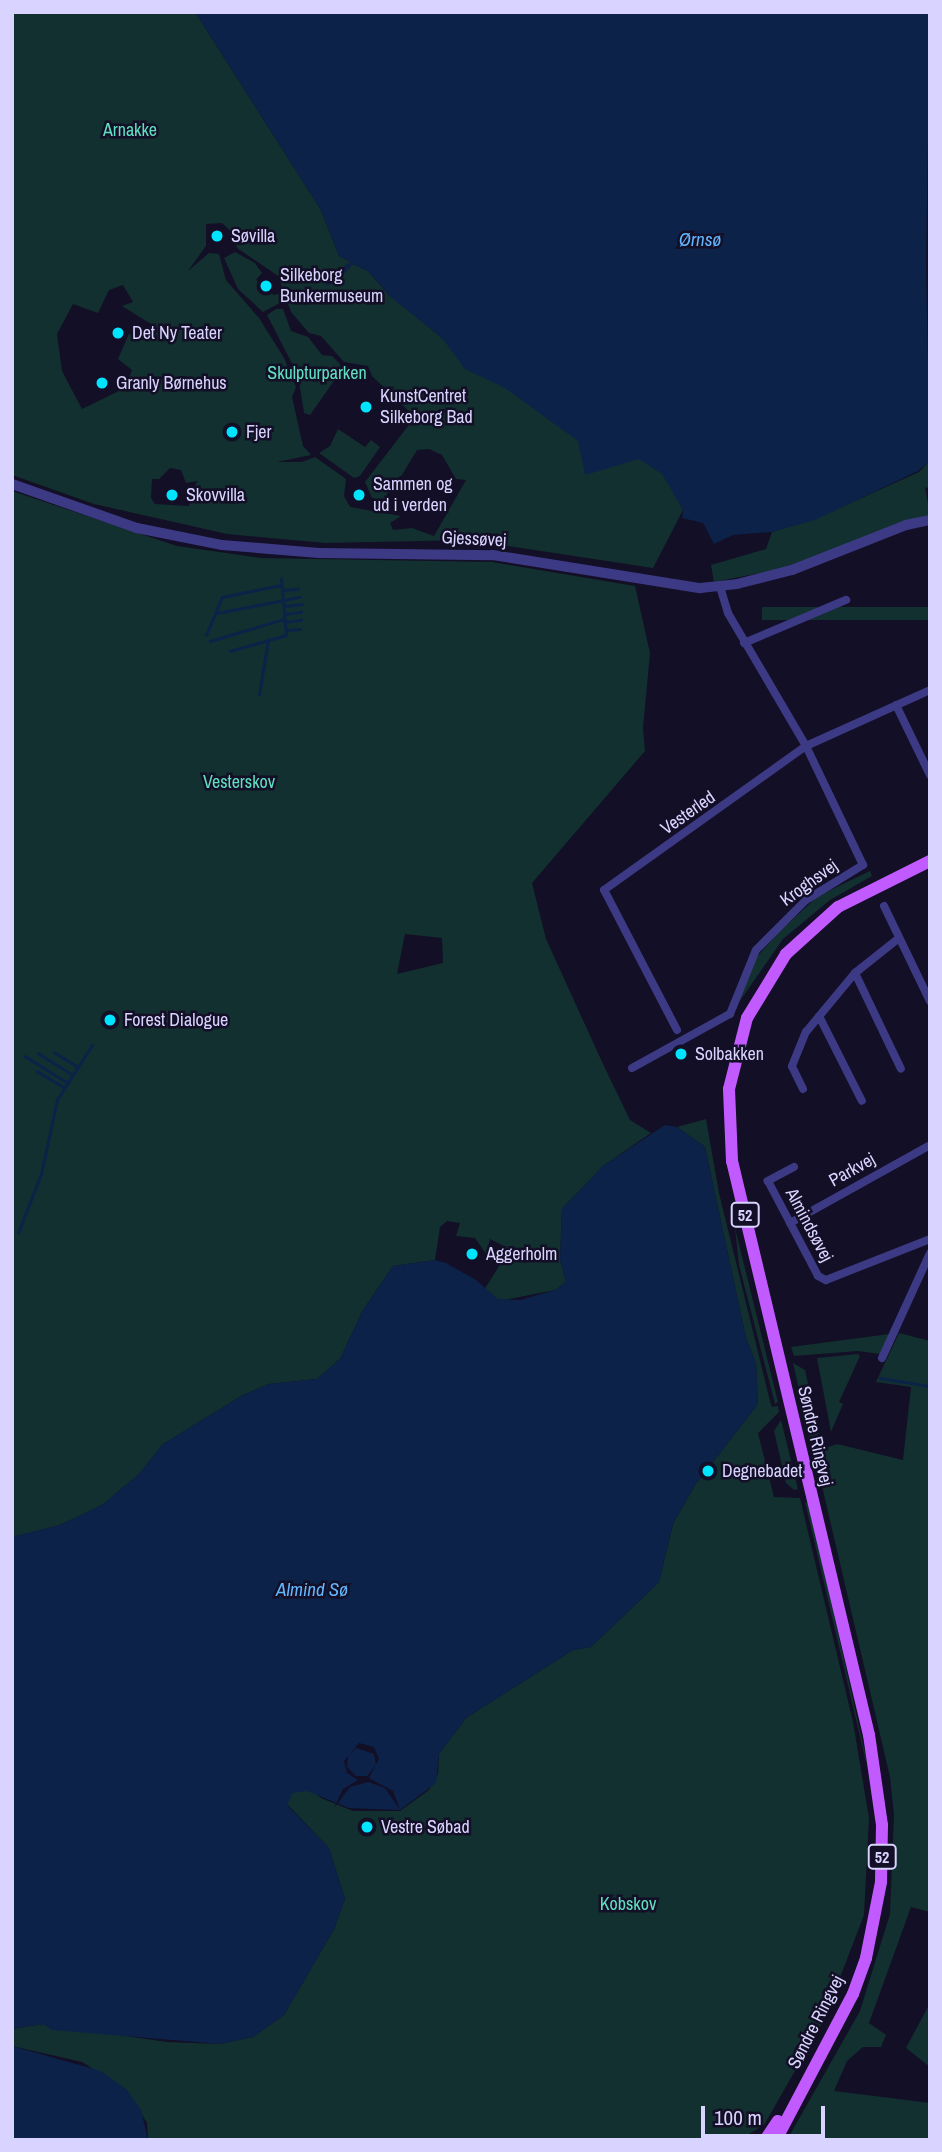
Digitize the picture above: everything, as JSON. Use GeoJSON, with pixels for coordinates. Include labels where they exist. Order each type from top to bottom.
{"type":"FeatureCollection","features":[{"type":"Feature","properties":{"kind":"main road","name":"Søndre Ringvej"},"geometry":{"type":"LineString","coordinates":[[776,2140],[798,2092],[853,1994],[866,1958],[881,1882],[882,1825],[869,1735],[732,1161],[729,1089],[747,1018],[786,954],[838,907],[930,861]]}},
{"type":"Feature","properties":{"kind":"main road","name":"Søndre Ringvej"},"geometry":{"type":"LineString","coordinates":[[765,2140],[798,2092]]}},
{"type":"Feature","properties":{"kind":"street","name":"Gjessøvej"},"geometry":{"type":"LineString","coordinates":[[12,484],[136,528],[222,545],[287,552],[493,555],[657,584],[720,587],[812,564],[906,525],[930,520]]}},
{"type":"Feature","properties":{"kind":"street","name":"Kroghsvej"},"geometry":{"type":"LineString","coordinates":[[632,1068],[730,1014],[755,950],[806,900],[863,866],[806,746],[744,643],[720,587]]}},
{"type":"Feature","properties":{"kind":"street"},"geometry":{"type":"LineString","coordinates":[[744,643],[846,600]]}},
{"type":"Feature","properties":{"kind":"street","name":"Vesterled"},"geometry":{"type":"LineString","coordinates":[[677,1030],[604,890],[806,746],[930,690]]}},
{"type":"Feature","properties":{"kind":"street"},"geometry":{"type":"LineString","coordinates":[[896,705],[930,775]]}},
{"type":"Feature","properties":{"kind":"street"},"geometry":{"type":"LineString","coordinates":[[884,906],[930,1001]]}},
{"type":"Feature","properties":{"kind":"street"},"geometry":{"type":"LineString","coordinates":[[803,1089],[792,1066],[798,1047],[819,1016],[855,973],[899,938]]}},
{"type":"Feature","properties":{"kind":"street"},"geometry":{"type":"LineString","coordinates":[[855,973],[901,1069]]}},
{"type":"Feature","properties":{"kind":"street"},"geometry":{"type":"LineString","coordinates":[[819,1016],[862,1101]]}},
{"type":"Feature","properties":{"kind":"street","name":"Parkvej"},"geometry":{"type":"LineString","coordinates":[[790,1223],[930,1145]]}},
{"type":"Feature","properties":{"kind":"street","name":"Almindsøvej"},"geometry":{"type":"LineString","coordinates":[[794,1167],[768,1181],[818,1276],[825,1280],[930,1239]]}},
{"type":"Feature","properties":{"kind":"street"},"geometry":{"type":"LineString","coordinates":[[882,1358],[930,1252]]}},
{"type":"Feature","properties":{"kind":"green space","name":"Arnakke"},"geometry":{"type":"Polygon","coordinates":[[[12,12],[195,12],[321,210],[339,256],[351,262],[332,274],[334,280],[353,264],[368,271],[388,294],[442,338],[661,467],[683,510],[653,568],[469,540],[325,543],[227,534],[94,504],[12,475],[12,12]],[[222,223],[206,224],[206,246],[188,271],[209,253],[219,254],[226,280],[259,318],[284,358],[296,387],[292,397],[303,446],[311,455],[277,462],[302,462],[315,457],[346,479],[344,496],[350,507],[401,516],[390,523],[393,530],[412,528],[434,536],[466,480],[456,479],[442,455],[429,449],[417,450],[402,475],[391,482],[385,501],[372,498],[365,482],[415,417],[372,376],[368,366],[344,362],[321,336],[309,333],[291,312],[278,276],[237,248],[235,235],[222,223]],[[123,285],[109,290],[98,313],[73,304],[57,334],[62,371],[82,409],[125,388],[132,370],[118,359],[129,334],[143,340],[151,324],[122,306],[133,302],[123,285]],[[170,468],[159,479],[152,479],[151,498],[155,504],[189,506],[190,492],[198,481],[186,483],[181,470],[170,468]]]}},
{"type":"Feature","properties":{"kind":"green space"},"geometry":{"type":"Polygon","coordinates":[[[235,252],[255,263],[262,273],[256,280],[274,295],[281,293],[280,303],[263,312],[238,289],[224,258],[235,252]]]}},
{"type":"Feature","properties":{"kind":"green space","name":"Skulpturparken"},"geometry":{"type":"Polygon","coordinates":[[[276,309],[283,309],[291,331],[308,337],[322,355],[332,356],[340,364],[341,371],[310,415],[304,413],[298,375],[267,315],[276,309]]]}},
{"type":"Feature","properties":{"kind":"green space"},"geometry":{"type":"Polygon","coordinates":[[[338,429],[365,447],[371,440],[380,447],[360,476],[354,478],[319,453],[330,446],[338,429]]]}},
{"type":"Feature","properties":{"kind":"green space"},"geometry":{"type":"Polygon","coordinates":[[[930,460],[930,489],[925,487],[930,515],[781,569],[714,582],[711,565],[766,549],[772,532],[815,519],[919,472],[930,460]]]}},
{"type":"Feature","properties":{"kind":"green space","name":"Vesterskov"},"geometry":{"type":"Polygon","coordinates":[[[12,491],[177,546],[261,558],[492,562],[635,586],[650,653],[643,728],[645,751],[532,883],[546,939],[603,1064],[630,1120],[651,1133],[603,1166],[562,1209],[560,1260],[566,1282],[555,1290],[474,1306],[506,1255],[506,1247],[490,1239],[486,1254],[475,1238],[456,1236],[460,1223],[447,1221],[440,1227],[435,1260],[393,1266],[363,1310],[340,1359],[317,1379],[269,1384],[243,1395],[163,1444],[139,1474],[102,1505],[60,1525],[12,1537],[12,491]],[[405,934],[397,974],[443,963],[442,938],[405,934]]]}},
{"type":"Feature","properties":{"kind":"green space"},"geometry":{"type":"Polygon","coordinates":[[[762,607],[930,607],[930,620],[762,620],[762,607]]]}},
{"type":"Feature","properties":{"kind":"green space"},"geometry":{"type":"Polygon","coordinates":[[[870,871],[872,876],[830,900],[783,939],[735,1008],[754,960],[779,932],[818,896],[870,871]]]}},
{"type":"Feature","properties":{"kind":"green space","name":"Kobskov"},"geometry":{"type":"Polygon","coordinates":[[[706,1119],[719,1193],[770,1401],[772,1407],[778,1406],[779,1412],[758,1433],[774,1497],[800,1498],[853,1722],[869,1818],[864,1915],[823,2022],[764,2125],[739,2140],[148,2140],[147,2123],[127,2090],[82,2062],[12,2046],[12,2029],[43,2024],[167,2042],[220,2044],[253,2037],[284,2015],[334,1929],[345,1899],[329,1848],[287,1804],[284,1770],[321,1798],[353,1811],[400,1811],[429,1790],[438,1774],[439,1754],[466,1718],[573,1650],[591,1647],[659,1582],[673,1524],[695,1485],[758,1404],[756,1363],[746,1338],[705,1147],[677,1127],[706,1119]]]}},
{"type":"Feature","properties":{"kind":"green space"},"geometry":{"type":"Polygon","coordinates":[[[735,1228],[778,1402],[775,1404],[739,1265],[735,1228]]]}},
{"type":"Feature","properties":{"kind":"green space"},"geometry":{"type":"Polygon","coordinates":[[[899,1333],[930,1341],[930,1912],[911,1907],[869,2023],[886,2035],[881,2047],[863,2047],[847,2061],[834,2091],[930,2103],[930,2140],[787,2140],[860,2011],[890,1914],[894,1815],[890,1777],[814,1452],[837,1444],[903,1460],[911,1387],[876,1382],[899,1333]]]}},
{"type":"Feature","properties":{"kind":"green space"},"geometry":{"type":"Polygon","coordinates":[[[889,1334],[880,1354],[858,1351],[794,1356],[791,1347],[889,1334]]]}},
{"type":"Feature","properties":{"kind":"green space"},"geometry":{"type":"Polygon","coordinates":[[[860,1356],[839,1402],[843,1404],[831,1432],[817,1358],[860,1356]]]}},
{"type":"Feature","properties":{"kind":"green space"},"geometry":{"type":"Polygon","coordinates":[[[793,1363],[805,1370],[819,1433],[811,1442],[793,1363]]]}},
{"type":"Feature","properties":{"kind":"green space"},"geometry":{"type":"Polygon","coordinates":[[[781,1420],[798,1489],[794,1490],[786,1483],[774,1431],[781,1420]]]}},
{"type":"Feature","properties":{"kind":"green space"},"geometry":{"type":"Polygon","coordinates":[[[805,1502],[809,1504],[867,1762],[866,1762],[805,1502]]]}},
{"type":"Feature","properties":{"kind":"green space"},"geometry":{"type":"Polygon","coordinates":[[[930,2003],[930,2067],[906,2048],[930,2003]]]}},
{"type":"Feature","properties":{"kind":"water","name":"Ørnsø"},"geometry":{"type":"Polygon","coordinates":[[[195,12],[930,12],[926,266],[930,461],[918,471],[815,520],[772,532],[733,535],[714,544],[703,523],[682,518],[683,510],[662,474],[639,459],[585,475],[578,441],[505,388],[465,369],[442,338],[392,298],[368,271],[353,264],[338,281],[333,279],[332,274],[351,262],[339,256],[321,210],[195,12]]]}},
{"type":"Feature","properties":{"kind":"water","name":"Almind Sø"},"geometry":{"type":"Polygon","coordinates":[[[665,1125],[677,1127],[705,1147],[746,1338],[756,1363],[758,1404],[695,1485],[673,1524],[659,1582],[591,1647],[573,1650],[466,1718],[439,1754],[436,1783],[400,1810],[349,1808],[307,1791],[293,1793],[287,1805],[329,1848],[345,1899],[334,1929],[284,2015],[253,2037],[220,2044],[52,2030],[43,2024],[12,2029],[12,1537],[60,1525],[102,1505],[139,1474],[163,1444],[243,1395],[269,1384],[317,1379],[340,1359],[363,1310],[393,1266],[435,1260],[446,1263],[476,1280],[498,1299],[520,1300],[555,1290],[566,1282],[560,1260],[562,1209],[603,1166],[665,1125]]]}},
{"type":"Feature","properties":{"kind":"water"},"geometry":{"type":"Polygon","coordinates":[[[12,2046],[101,2071],[127,2090],[141,2110],[148,2140],[12,2140],[12,2046]]]}},
{"type":"Feature","properties":{"kind":"pier"},"geometry":{"type":"Polygon","coordinates":[[[359,1743],[374,1747],[379,1759],[376,1765],[374,1754],[356,1748],[349,1755],[359,1743]]]}},
{"type":"Feature","properties":{"kind":"pier"},"geometry":{"type":"Polygon","coordinates":[[[348,1756],[347,1767],[356,1776],[367,1776],[376,1766],[369,1778],[393,1791],[400,1810],[385,1788],[368,1782],[350,1787],[334,1808],[343,1789],[358,1780],[347,1773],[344,1761],[348,1756]]]}},
{"type":"Feature","properties":{"kind":"waterway"},"geometry":{"type":"LineString","coordinates":[[327,284],[333,279]]}},
{"type":"Feature","properties":{"kind":"waterway"},"geometry":{"type":"LineString","coordinates":[[305,303],[309,299]]}},
{"type":"Feature","properties":{"kind":"waterway"},"geometry":{"type":"LineString","coordinates":[[230,651],[286,635],[281,579]]}},
{"type":"Feature","properties":{"kind":"waterway"},"geometry":{"type":"LineString","coordinates":[[206,635],[222,597],[281,585]]}},
{"type":"Feature","properties":{"kind":"waterway"},"geometry":{"type":"LineString","coordinates":[[282,590],[298,589]]}},
{"type":"Feature","properties":{"kind":"waterway"},"geometry":{"type":"LineString","coordinates":[[217,613],[299,597]]}},
{"type":"Feature","properties":{"kind":"waterway"},"geometry":{"type":"LineString","coordinates":[[284,606],[302,604]]}},
{"type":"Feature","properties":{"kind":"waterway"},"geometry":{"type":"LineString","coordinates":[[284,614],[301,612]]}},
{"type":"Feature","properties":{"kind":"waterway"},"geometry":{"type":"LineString","coordinates":[[210,641],[284,619]]}},
{"type":"Feature","properties":{"kind":"waterway"},"geometry":{"type":"LineString","coordinates":[[284,622],[301,620]]}},
{"type":"Feature","properties":{"kind":"waterway"},"geometry":{"type":"LineString","coordinates":[[286,630],[300,629]]}},
{"type":"Feature","properties":{"kind":"waterway"},"geometry":{"type":"LineString","coordinates":[[259,695],[268,640]]}},
{"type":"Feature","properties":{"kind":"waterway"},"geometry":{"type":"LineString","coordinates":[[18,1233],[41,1174],[57,1100],[92,1045]]}},
{"type":"Feature","properties":{"kind":"waterway"},"geometry":{"type":"LineString","coordinates":[[54,1052],[78,1067]]}},
{"type":"Feature","properties":{"kind":"waterway"},"geometry":{"type":"LineString","coordinates":[[38,1053],[73,1075]]}},
{"type":"Feature","properties":{"kind":"waterway"},"geometry":{"type":"LineString","coordinates":[[25,1056],[68,1083]]}},
{"type":"Feature","properties":{"kind":"waterway"},"geometry":{"type":"LineString","coordinates":[[37,1071],[64,1087]]}},
{"type":"Feature","properties":{"kind":"waterway"},"geometry":{"type":"LineString","coordinates":[[880,1378],[930,1386]]}},
{"type":"Feature","properties":{"kind":"place","name":"Søvilla"},"geometry":{"type":"Point","coordinates":[217,236]}},
{"type":"Feature","properties":{"kind":"place","name":"Silkeborg Bunkermuseum"},"geometry":{"type":"Point","coordinates":[266,286]}},
{"type":"Feature","properties":{"kind":"place","name":"Det Ny Teater"},"geometry":{"type":"Point","coordinates":[118,333]}},
{"type":"Feature","properties":{"kind":"place","name":"Granly Børnehus"},"geometry":{"type":"Point","coordinates":[102,383]}},
{"type":"Feature","properties":{"kind":"place","name":"KunstCentret Silkeborg Bad"},"geometry":{"type":"Point","coordinates":[366,407]}},
{"type":"Feature","properties":{"kind":"place","name":"Fjer"},"geometry":{"type":"Point","coordinates":[232,432]}},
{"type":"Feature","properties":{"kind":"place","name":"Skovvilla"},"geometry":{"type":"Point","coordinates":[172,495]}},
{"type":"Feature","properties":{"kind":"place","name":"Sammen og ud i verden"},"geometry":{"type":"Point","coordinates":[359,495]}},
{"type":"Feature","properties":{"kind":"place","name":"Forest Dialogue"},"geometry":{"type":"Point","coordinates":[110,1020]}},
{"type":"Feature","properties":{"kind":"place","name":"Solbakken"},"geometry":{"type":"Point","coordinates":[681,1054]}},
{"type":"Feature","properties":{"kind":"place","name":"Aggerholm"},"geometry":{"type":"Point","coordinates":[472,1254]}},
{"type":"Feature","properties":{"kind":"place","name":"Degnebadet"},"geometry":{"type":"Point","coordinates":[708,1471]}},
{"type":"Feature","properties":{"kind":"place","name":"Vestre Søbad"},"geometry":{"type":"Point","coordinates":[367,1827]}}]}
